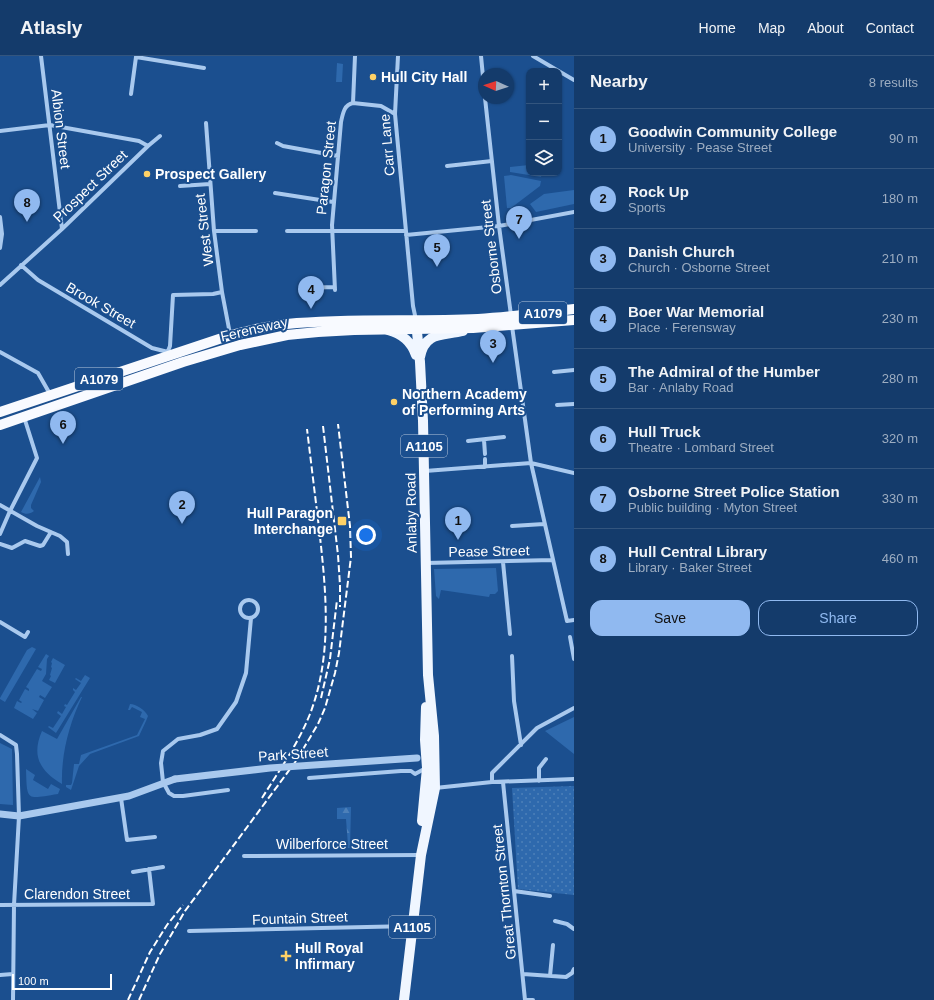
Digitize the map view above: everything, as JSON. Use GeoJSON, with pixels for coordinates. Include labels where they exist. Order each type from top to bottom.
{"type":"FeatureCollection","features":[{"type":"Feature","properties":{"kind":"highway","name":"Ferensway"},"geometry":{"type":"LineString","coordinates":[[0,412],[51,396],[171,352],[231,335],[286,324],[336,321],[473,328],[574,309]]}},
{"type":"Feature","properties":{"kind":"highway","name":"Ferensway"},"geometry":{"type":"LineString","coordinates":[[0,425],[183,362],[240,345],[301,333],[388,330],[416,325],[477,319],[512,321],[574,320]]}},
{"type":"Feature","properties":{"kind":"main road","name":"Anlaby Road"},"geometry":{"type":"LineString","coordinates":[[416,325],[420,362],[424,471],[428,675],[434,736],[426,760],[419,844],[421,854]]}},
{"type":"Feature","properties":{"kind":"main road"},"geometry":{"type":"LineString","coordinates":[[420,362],[423,347],[432,337],[440,334],[456,333],[473,328]]}},
{"type":"Feature","properties":{"kind":"main road"},"geometry":{"type":"LineString","coordinates":[[388,330],[400,334],[412,346],[420,374]]}},
{"type":"Feature","properties":{"kind":"main road","name":"Anlaby Road"},"geometry":{"type":"LineString","coordinates":[[404,1000],[421,854],[435,788],[426,760]]}},
{"type":"Feature","properties":{"kind":"street","name":"Albion Street"},"geometry":{"type":"LineString","coordinates":[[41,56],[62,229]]}},
{"type":"Feature","properties":{"kind":"street"},"geometry":{"type":"LineString","coordinates":[[355,56],[353,103],[381,106],[395,114]]}},
{"type":"Feature","properties":{"kind":"street","name":"Carr Lane"},"geometry":{"type":"LineString","coordinates":[[398,56],[395,114],[406,233]]}},
{"type":"Feature","properties":{"kind":"street"},"geometry":{"type":"LineString","coordinates":[[481,56],[482,68]]}},
{"type":"Feature","properties":{"kind":"street"},"geometry":{"type":"LineString","coordinates":[[533,56],[574,80]]}},
{"type":"Feature","properties":{"kind":"street"},"geometry":{"type":"LineString","coordinates":[[131,94],[136,57],[204,68]]}},
{"type":"Feature","properties":{"kind":"street","name":"Paragon Street"},"geometry":{"type":"LineString","coordinates":[[301,288],[335,288],[332,231],[333,202],[341,122],[346,106],[353,103]]}},
{"type":"Feature","properties":{"kind":"street","name":"Osborne Street"},"geometry":{"type":"LineString","coordinates":[[486,104],[499,226],[532,463],[544,524],[567,621],[574,620]]}},
{"type":"Feature","properties":{"kind":"street","name":"West Street"},"geometry":{"type":"LineString","coordinates":[[206,122],[214,231],[222,292],[231,335]]}},
{"type":"Feature","properties":{"kind":"street"},"geometry":{"type":"LineString","coordinates":[[0,130],[50,125],[139,141],[148,146]]}},
{"type":"Feature","properties":{"kind":"street","name":"Prospect Street"},"geometry":{"type":"LineString","coordinates":[[0,285],[62,229],[160,136]]}},
{"type":"Feature","properties":{"kind":"street"},"geometry":{"type":"LineString","coordinates":[[277,143],[283,146],[338,156]]}},
{"type":"Feature","properties":{"kind":"street"},"geometry":{"type":"LineString","coordinates":[[447,166],[492,161]]}},
{"type":"Feature","properties":{"kind":"street"},"geometry":{"type":"LineString","coordinates":[[180,186],[210,184]]}},
{"type":"Feature","properties":{"kind":"street"},"geometry":{"type":"LineString","coordinates":[[275,193],[333,202]]}},
{"type":"Feature","properties":{"kind":"street"},"geometry":{"type":"LineString","coordinates":[[287,231],[406,233],[499,226],[574,212]]}},
{"type":"Feature","properties":{"kind":"street"},"geometry":{"type":"LineString","coordinates":[[0,217],[2,234],[0,248]]}},
{"type":"Feature","properties":{"kind":"street"},"geometry":{"type":"LineString","coordinates":[[214,231],[256,231]]}},
{"type":"Feature","properties":{"kind":"street","name":"Anlaby Road"},"geometry":{"type":"LineString","coordinates":[[406,233],[416,325]]}},
{"type":"Feature","properties":{"kind":"street","name":"Brook Street"},"geometry":{"type":"LineString","coordinates":[[22,265],[38,280],[152,348],[171,352]]}},
{"type":"Feature","properties":{"kind":"street"},"geometry":{"type":"LineString","coordinates":[[171,352],[170,346],[173,295],[213,294],[222,292]]}},
{"type":"Feature","properties":{"kind":"street"},"geometry":{"type":"LineString","coordinates":[[0,352],[38,374],[51,396]]}},
{"type":"Feature","properties":{"kind":"street"},"geometry":{"type":"LineString","coordinates":[[554,372],[574,370]]}},
{"type":"Feature","properties":{"kind":"street"},"geometry":{"type":"LineString","coordinates":[[557,405],[574,404]]}},
{"type":"Feature","properties":{"kind":"street"},"geometry":{"type":"LineString","coordinates":[[0,534],[37,458],[24,417]]}},
{"type":"Feature","properties":{"kind":"street"},"geometry":{"type":"LineString","coordinates":[[468,442],[504,437]]}},
{"type":"Feature","properties":{"kind":"street"},"geometry":{"type":"LineString","coordinates":[[484,440],[485,454]]}},
{"type":"Feature","properties":{"kind":"street"},"geometry":{"type":"LineString","coordinates":[[485,459],[485,467]]}},
{"type":"Feature","properties":{"kind":"street"},"geometry":{"type":"LineString","coordinates":[[424,471],[532,463],[574,473]]}},
{"type":"Feature","properties":{"kind":"street"},"geometry":{"type":"LineString","coordinates":[[0,505],[60,536],[66,542],[68,554]]}},
{"type":"Feature","properties":{"kind":"street"},"geometry":{"type":"LineString","coordinates":[[512,526],[544,524]]}},
{"type":"Feature","properties":{"kind":"street"},"geometry":{"type":"LineString","coordinates":[[0,544],[12,548],[25,541],[40,546],[51,532]]}},
{"type":"Feature","properties":{"kind":"street","name":"Pease Street"},"geometry":{"type":"LineString","coordinates":[[425,563],[553,560]]}},
{"type":"Feature","properties":{"kind":"street"},"geometry":{"type":"LineString","coordinates":[[503,562],[510,634]]}},
{"type":"Feature","properties":{"kind":"street"},"geometry":{"type":"LineString","coordinates":[[246,600],[252,600],[258,608],[257,614],[251,618],[243,616],[240,612],[241,605],[246,600]]}},
{"type":"Feature","properties":{"kind":"street"},"geometry":{"type":"LineString","coordinates":[[228,790],[174,796],[169,793],[163,782],[161,763],[163,751],[178,739],[200,735],[217,729],[236,702],[246,673],[251,618]]}},
{"type":"Feature","properties":{"kind":"street"},"geometry":{"type":"LineString","coordinates":[[0,622],[25,638],[28,632]]}},
{"type":"Feature","properties":{"kind":"street"},"geometry":{"type":"LineString","coordinates":[[570,637],[574,660]]}},
{"type":"Feature","properties":{"kind":"street"},"geometry":{"type":"LineString","coordinates":[[512,656],[514,701],[521,745]]}},
{"type":"Feature","properties":{"kind":"street"},"geometry":{"type":"LineString","coordinates":[[492,782],[492,773],[537,728],[574,708]]}},
{"type":"Feature","properties":{"kind":"street"},"geometry":{"type":"LineString","coordinates":[[0,735],[16,745],[18,754],[19,816],[14,905],[13,1000]]}},
{"type":"Feature","properties":{"kind":"street"},"geometry":{"type":"LineString","coordinates":[[539,781],[539,768],[546,759]]}},
{"type":"Feature","properties":{"kind":"street","name":"Park Street"},"geometry":{"type":"LineString","coordinates":[[0,814],[19,816],[121,798],[175,779],[270,768],[426,760]]}},
{"type":"Feature","properties":{"kind":"street","name":"Park Street"},"geometry":{"type":"LineString","coordinates":[[309,778],[401,771],[411,771],[415,774],[426,760]]}},
{"type":"Feature","properties":{"kind":"street"},"geometry":{"type":"LineString","coordinates":[[435,788],[492,782],[574,779]]}},
{"type":"Feature","properties":{"kind":"street","name":"Great Thornton Street"},"geometry":{"type":"LineString","coordinates":[[503,782],[525,1000]]}},
{"type":"Feature","properties":{"kind":"street"},"geometry":{"type":"LineString","coordinates":[[121,798],[127,840],[155,837]]}},
{"type":"Feature","properties":{"kind":"street","name":"Wilberforce Street"},"geometry":{"type":"LineString","coordinates":[[244,856],[421,854]]}},
{"type":"Feature","properties":{"kind":"street"},"geometry":{"type":"LineString","coordinates":[[133,872],[163,867]]}},
{"type":"Feature","properties":{"kind":"street","name":"Clarendon Street"},"geometry":{"type":"LineString","coordinates":[[0,905],[153,904],[150,869]]}},
{"type":"Feature","properties":{"kind":"street"},"geometry":{"type":"LineString","coordinates":[[514,891],[550,896]]}},
{"type":"Feature","properties":{"kind":"street"},"geometry":{"type":"LineString","coordinates":[[555,921],[567,924],[574,929]]}},
{"type":"Feature","properties":{"kind":"street","name":"Fountain Street"},"geometry":{"type":"LineString","coordinates":[[189,931],[412,926]]}},
{"type":"Feature","properties":{"kind":"street"},"geometry":{"type":"LineString","coordinates":[[550,976],[553,945]]}},
{"type":"Feature","properties":{"kind":"street"},"geometry":{"type":"LineString","coordinates":[[523,974],[566,976],[572,974],[574,969]]}},
{"type":"Feature","properties":{"kind":"street"},"geometry":{"type":"LineString","coordinates":[[0,975],[13,974]]}},
{"type":"Feature","properties":{"kind":"street"},"geometry":{"type":"LineString","coordinates":[[525,1000],[533,1000]]}},
{"type":"Feature","properties":{"kind":"green space"},"geometry":{"type":"Polygon","coordinates":[[[337,63],[343,64],[342,82],[336,82],[337,63]]]}},
{"type":"Feature","properties":{"kind":"green space"},"geometry":{"type":"Polygon","coordinates":[[[526,165],[526,175],[510,172],[510,167],[526,165]]]}},
{"type":"Feature","properties":{"kind":"green space"},"geometry":{"type":"Polygon","coordinates":[[[511,175],[541,181],[540,186],[511,208],[507,208],[504,176],[511,175]]]}},
{"type":"Feature","properties":{"kind":"green space"},"geometry":{"type":"Polygon","coordinates":[[[574,190],[574,204],[536,212],[530,204],[544,194],[574,190]]]}},
{"type":"Feature","properties":{"kind":"green space"},"geometry":{"type":"Polygon","coordinates":[[[40,477],[41,482],[31,505],[31,508],[34,511],[25,514],[21,512],[40,477]]]}},
{"type":"Feature","properties":{"kind":"green space"},"geometry":{"type":"Polygon","coordinates":[[[496,568],[498,591],[495,594],[490,594],[489,597],[441,590],[439,599],[436,596],[434,569],[496,568]]]}},
{"type":"Feature","properties":{"kind":"green space"},"geometry":{"type":"Polygon","coordinates":[[[32,647],[36,649],[5,702],[0,698],[27,650],[32,647]]]}},
{"type":"Feature","properties":{"kind":"green space"},"geometry":{"type":"Polygon","coordinates":[[[46,654],[49,656],[47,659],[46,674],[42,681],[52,687],[45,698],[40,695],[39,697],[44,700],[38,711],[32,709],[37,713],[33,719],[14,708],[17,701],[22,702],[19,700],[25,689],[29,691],[26,687],[37,669],[41,671],[42,669],[38,667],[46,654]]]}},
{"type":"Feature","properties":{"kind":"green space"},"geometry":{"type":"Polygon","coordinates":[[[53,658],[65,665],[55,683],[49,680],[52,668],[51,662],[53,658]]]}},
{"type":"Feature","properties":{"kind":"green space"},"geometry":{"type":"Polygon","coordinates":[[[85,675],[90,678],[56,733],[48,727],[53,728],[61,716],[57,713],[58,711],[62,714],[66,707],[64,706],[65,704],[67,705],[75,692],[73,688],[76,690],[81,683],[75,679],[76,678],[81,681],[85,675]]]}},
{"type":"Feature","properties":{"kind":"green space"},"geometry":{"type":"Polygon","coordinates":[[[81,697],[73,718],[64,751],[62,784],[48,774],[43,768],[37,748],[42,731],[57,739],[81,697]]]}},
{"type":"Feature","properties":{"kind":"green space"},"geometry":{"type":"Polygon","coordinates":[[[130,704],[140,708],[148,716],[139,736],[90,754],[79,766],[71,790],[66,787],[66,785],[71,785],[72,783],[74,764],[79,764],[81,755],[137,735],[145,719],[140,717],[142,712],[132,707],[128,710],[130,704]]]}},
{"type":"Feature","properties":{"kind":"green space"},"geometry":{"type":"Polygon","coordinates":[[[574,717],[574,754],[545,731],[574,717]]]}},
{"type":"Feature","properties":{"kind":"green space"},"geometry":{"type":"Polygon","coordinates":[[[0,743],[12,749],[13,805],[0,804],[0,743]]]}},
{"type":"Feature","properties":{"kind":"green space"},"geometry":{"type":"Polygon","coordinates":[[[26,769],[35,775],[33,780],[48,789],[51,784],[60,789],[58,794],[40,797],[30,796],[27,788],[26,769]]]}},
{"type":"Feature","properties":{"kind":"green space"},"geometry":{"type":"Polygon","coordinates":[[[574,786],[574,895],[518,889],[512,788],[574,786]]]}},
{"type":"Feature","properties":{"kind":"green space"},"geometry":{"type":"Polygon","coordinates":[[[351,807],[350,848],[347,848],[346,819],[337,819],[337,808],[351,807]]]}},
{"type":"Feature","properties":{"kind":"railway"},"geometry":{"type":"LineString","coordinates":[[139,1000],[160,954],[185,911],[296,761],[318,724],[325,708],[339,653],[351,557],[350,526],[338,424]]}},
{"type":"Feature","properties":{"kind":"railway"},"geometry":{"type":"LineString","coordinates":[[323,426],[338,555],[340,607]]}},
{"type":"Feature","properties":{"kind":"railway"},"geometry":{"type":"LineString","coordinates":[[262,798],[288,757],[310,714],[317,691],[325,645],[326,622],[324,575],[307,429]]}},
{"type":"Feature","properties":{"kind":"railway"},"geometry":{"type":"LineString","coordinates":[[321,698],[330,659],[337,600]]}},
{"type":"Feature","properties":{"kind":"railway"},"geometry":{"type":"LineString","coordinates":[[128,1000],[150,952],[167,925],[183,905]]}},
{"type":"Feature","properties":{"kind":"place","name":"Hull City Hall"},"geometry":{"type":"Point","coordinates":[373,77]}},
{"type":"Feature","properties":{"kind":"place","name":"Prospect Gallery"},"geometry":{"type":"Point","coordinates":[147,174]}},
{"type":"Feature","properties":{"kind":"place","name":"Hull Central Library"},"geometry":{"type":"Point","coordinates":[27,222]}},
{"type":"Feature","properties":{"kind":"place","name":"Osborne Street Police Station"},"geometry":{"type":"Point","coordinates":[519,239]}},
{"type":"Feature","properties":{"kind":"place","name":"The Admiral of the Humber"},"geometry":{"type":"Point","coordinates":[437,267]}},
{"type":"Feature","properties":{"kind":"place","name":"Boer War Memorial"},"geometry":{"type":"Point","coordinates":[311,309]}},
{"type":"Feature","properties":{"kind":"place","name":"Danish Church"},"geometry":{"type":"Point","coordinates":[493,363]}},
{"type":"Feature","properties":{"kind":"place","name":"Northern Academy of Performing Arts"},"geometry":{"type":"Point","coordinates":[394,402]}},
{"type":"Feature","properties":{"kind":"place","name":"Hull Truck"},"geometry":{"type":"Point","coordinates":[63,444]}},
{"type":"Feature","properties":{"kind":"place","name":"Hull Paragon Interchange"},"geometry":{"type":"Point","coordinates":[342,521]}},
{"type":"Feature","properties":{"kind":"place","name":"Rock Up"},"geometry":{"type":"Point","coordinates":[182,524]}},
{"type":"Feature","properties":{"kind":"place","name":"Goodwin Community College"},"geometry":{"type":"Point","coordinates":[458,540]}},
{"type":"Feature","properties":{"kind":"place","name":"Hull Royal Infirmary"},"geometry":{"type":"Point","coordinates":[286,956]}}]}
